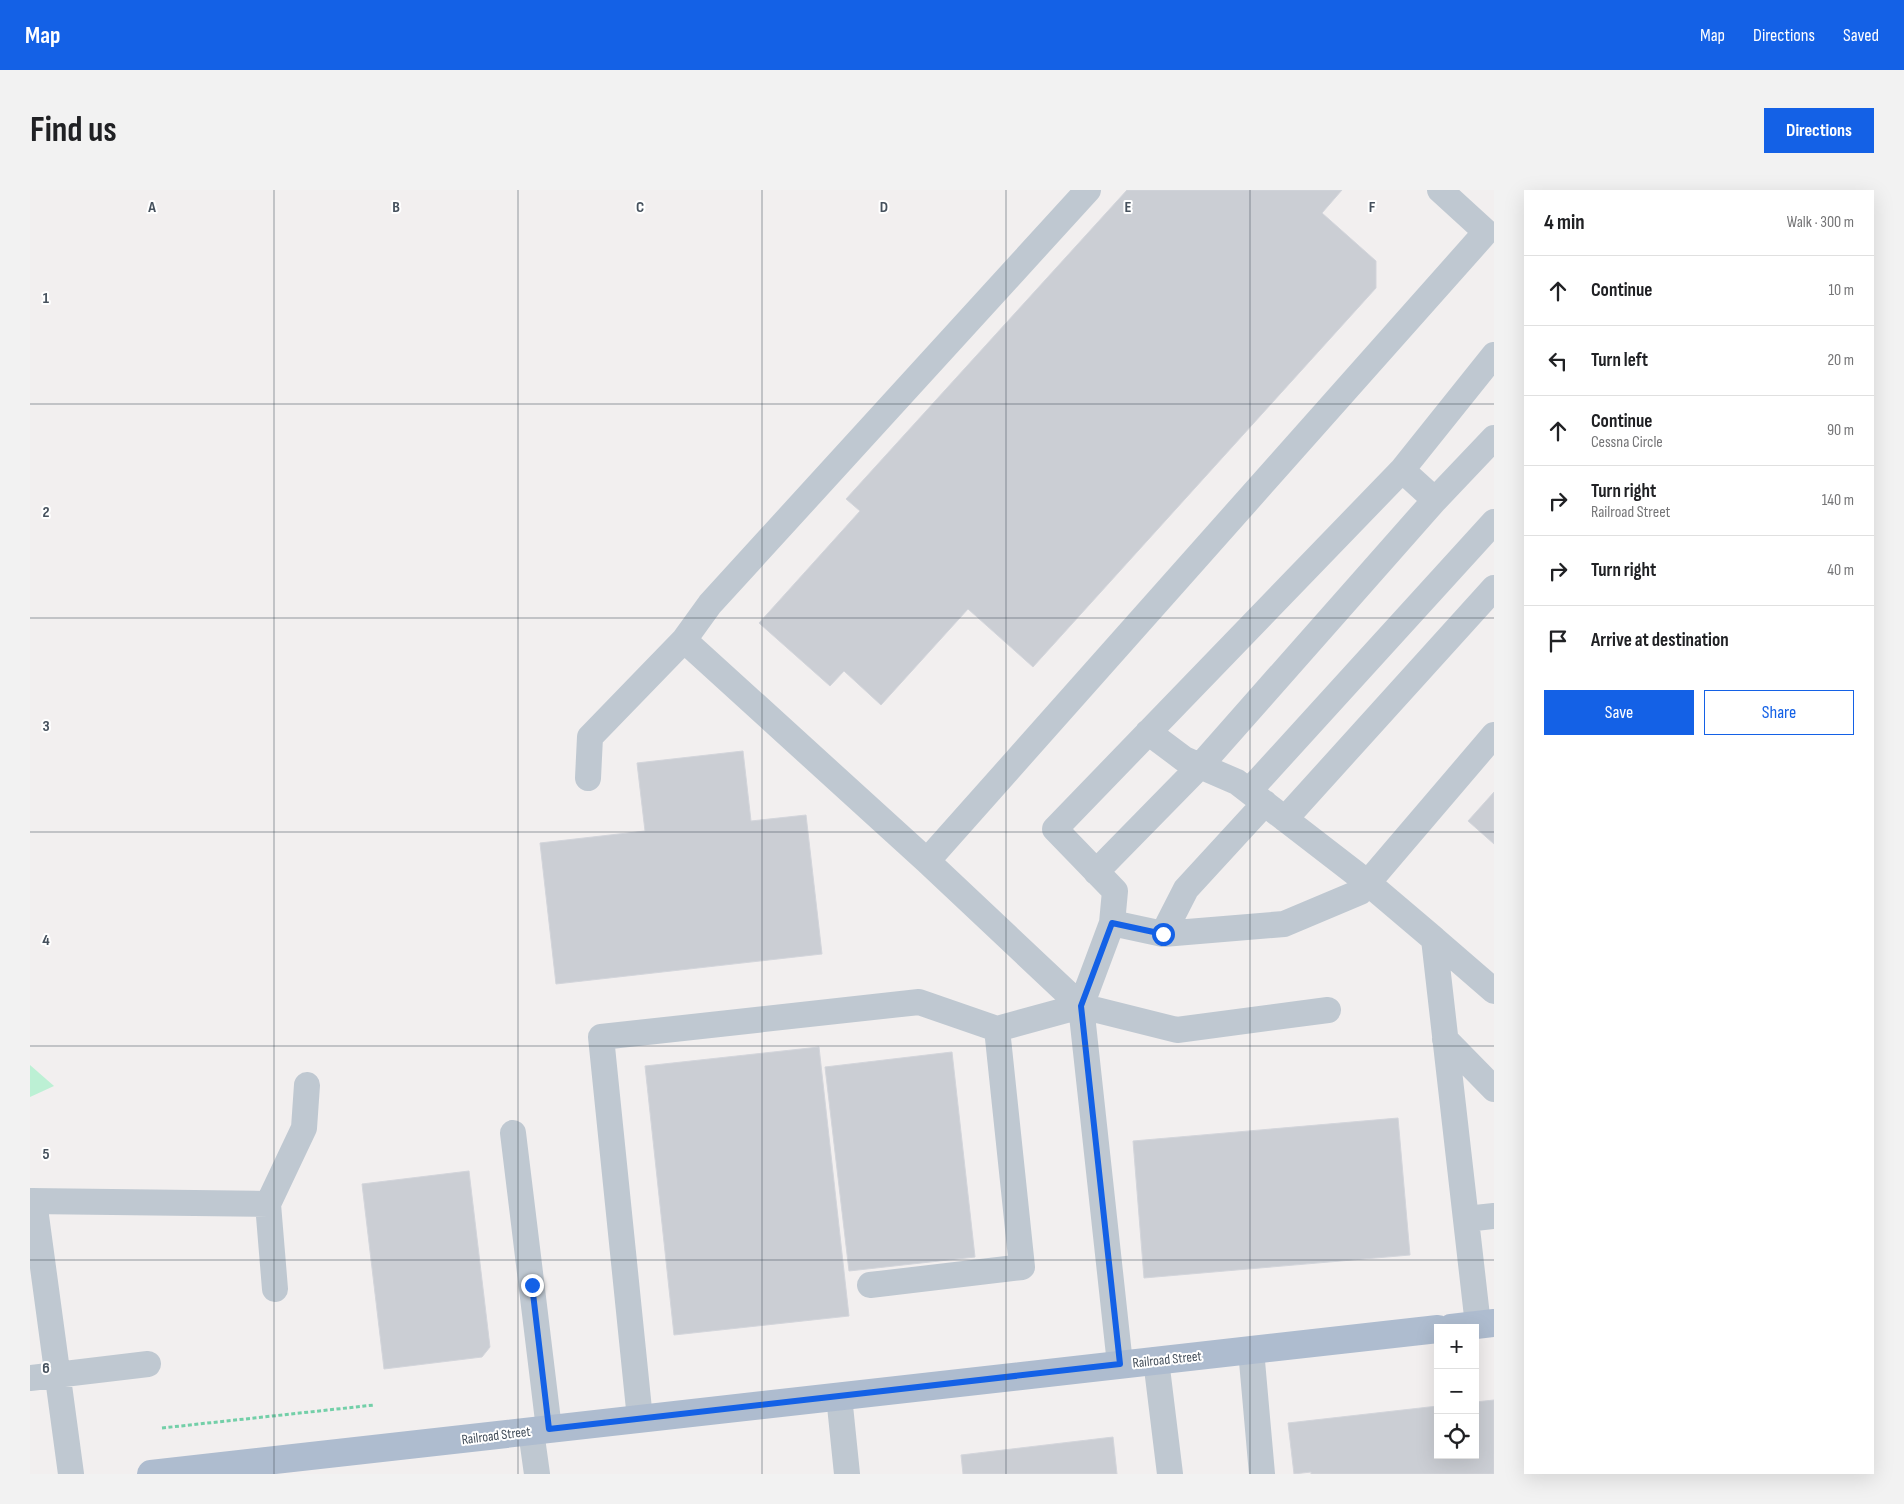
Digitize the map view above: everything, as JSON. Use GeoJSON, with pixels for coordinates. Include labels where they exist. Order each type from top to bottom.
{"type":"FeatureCollection","features":[{"type":"Feature","properties":{"kind":"main road","name":"Railroad Street"},"geometry":{"type":"LineString","coordinates":[[151,1474],[239,1469],[540,1430],[1434,1329]]}},
{"type":"Feature","properties":{"kind":"street"},"geometry":{"type":"LineString","coordinates":[[588,778],[590,737],[684,640],[710,604],[1088,190]]}},
{"type":"Feature","properties":{"kind":"street"},"geometry":{"type":"LineString","coordinates":[[927,862],[1486,232],[1440,190]]}},
{"type":"Feature","properties":{"kind":"street"},"geometry":{"type":"LineString","coordinates":[[1120,1364],[1081,1006],[1112,923],[1115,891],[1055,829],[1402,470],[1494,355]]}},
{"type":"Feature","properties":{"kind":"street"},"geometry":{"type":"LineString","coordinates":[[1096,872],[1200,766],[1436,500],[1494,438]]}},
{"type":"Feature","properties":{"kind":"street"},"geometry":{"type":"LineString","coordinates":[[1402,470],[1436,500]]}},
{"type":"Feature","properties":{"kind":"street"},"geometry":{"type":"LineString","coordinates":[[1266,804],[1494,522]]}},
{"type":"Feature","properties":{"kind":"street"},"geometry":{"type":"LineString","coordinates":[[1163,934],[1186,889],[1266,804],[1494,588]]}},
{"type":"Feature","properties":{"kind":"street"},"geometry":{"type":"LineString","coordinates":[[684,640],[1081,1006]]}},
{"type":"Feature","properties":{"kind":"street"},"geometry":{"type":"LineString","coordinates":[[1148,732],[1184,759],[1236,782],[1266,804],[1368,883],[1494,991]]}},
{"type":"Feature","properties":{"kind":"street"},"geometry":{"type":"LineString","coordinates":[[1112,923],[1163,934],[1284,924],[1360,892],[1494,735]]}},
{"type":"Feature","properties":{"kind":"street"},"geometry":{"type":"LineString","coordinates":[[1434,939],[1466,1219],[1486,1324]]}},
{"type":"Feature","properties":{"kind":"street"},"geometry":{"type":"LineString","coordinates":[[640,1419],[601,1037],[919,1002],[996,1028],[1081,1006],[1177,1030],[1328,1010]]}},
{"type":"Feature","properties":{"kind":"street"},"geometry":{"type":"LineString","coordinates":[[870,1285],[1022,1268],[996,1028]]}},
{"type":"Feature","properties":{"kind":"street"},"geometry":{"type":"LineString","coordinates":[[1445,1039],[1494,1089]]}},
{"type":"Feature","properties":{"kind":"street"},"geometry":{"type":"LineString","coordinates":[[275,1289],[268,1204],[304,1128],[307,1085]]}},
{"type":"Feature","properties":{"kind":"street"},"geometry":{"type":"LineString","coordinates":[[513,1134],[540,1430],[537,1474]]}},
{"type":"Feature","properties":{"kind":"street"},"geometry":{"type":"LineString","coordinates":[[71,1474],[32,1201],[268,1204]]}},
{"type":"Feature","properties":{"kind":"street"},"geometry":{"type":"LineString","coordinates":[[1466,1219],[1494,1216]]}},
{"type":"Feature","properties":{"kind":"street"},"geometry":{"type":"LineString","coordinates":[[1250,1350],[1262,1474]]}},
{"type":"Feature","properties":{"kind":"street"},"geometry":{"type":"LineString","coordinates":[[1156,1360],[1170,1474]]}},
{"type":"Feature","properties":{"kind":"street"},"geometry":{"type":"LineString","coordinates":[[30,1378],[148,1364]]}},
{"type":"Feature","properties":{"kind":"street"},"geometry":{"type":"LineString","coordinates":[[839,1396],[847,1474]]}},
{"type":"Feature","properties":{"kind":"path"},"geometry":{"type":"LineString","coordinates":[[162,1428],[374,1405]]}},
{"type":"Feature","properties":{"kind":"green space"},"geometry":{"type":"Polygon","coordinates":[[[30,1065],[54,1086],[30,1097],[30,1065]]]}},
{"type":"Feature","properties":{"kind":"building"},"geometry":{"type":"Polygon","coordinates":[[[1127,190],[1342,190],[1322,213],[1376,261],[1376,288],[1033,667],[968,609],[881,705],[844,671],[830,686],[759,623],[860,511],[846,499],[1127,190]]]}},
{"type":"Feature","properties":{"kind":"building"},"geometry":{"type":"Polygon","coordinates":[[[743,751],[751,821],[806,815],[822,954],[556,984],[540,843],[645,831],[637,763],[743,751]]]}},
{"type":"Feature","properties":{"kind":"building"},"geometry":{"type":"Polygon","coordinates":[[[1494,792],[1494,844],[1468,821],[1494,792]]]}},
{"type":"Feature","properties":{"kind":"building"},"geometry":{"type":"Polygon","coordinates":[[[819,1047],[849,1316],[674,1335],[645,1066],[819,1047]]]}},
{"type":"Feature","properties":{"kind":"building"},"geometry":{"type":"Polygon","coordinates":[[[952,1052],[975,1257],[849,1271],[825,1067],[952,1052]]]}},
{"type":"Feature","properties":{"kind":"building"},"geometry":{"type":"Polygon","coordinates":[[[1398,1118],[1410,1255],[1144,1278],[1133,1141],[1398,1118]]]}},
{"type":"Feature","properties":{"kind":"building"},"geometry":{"type":"Polygon","coordinates":[[[469,1171],[490,1347],[482,1357],[384,1369],[362,1184],[469,1171]]]}},
{"type":"Feature","properties":{"kind":"building"},"geometry":{"type":"Polygon","coordinates":[[[1494,1400],[1494,1474],[1311,1474],[1311,1472],[1294,1474],[1288,1423],[1434,1406],[1434,1459],[1479,1459],[1479,1402],[1494,1400]]]}},
{"type":"Feature","properties":{"kind":"building"},"geometry":{"type":"Polygon","coordinates":[[[1113,1437],[1117,1474],[963,1474],[961,1455],[1113,1437]]]}},
{"type":"Feature","properties":{"kind":"route"},"geometry":{"type":"LineString","coordinates":[[532,1285],[549,1429],[1120,1364],[1081,1006],[1112,923],[1163,934]]}}]}
